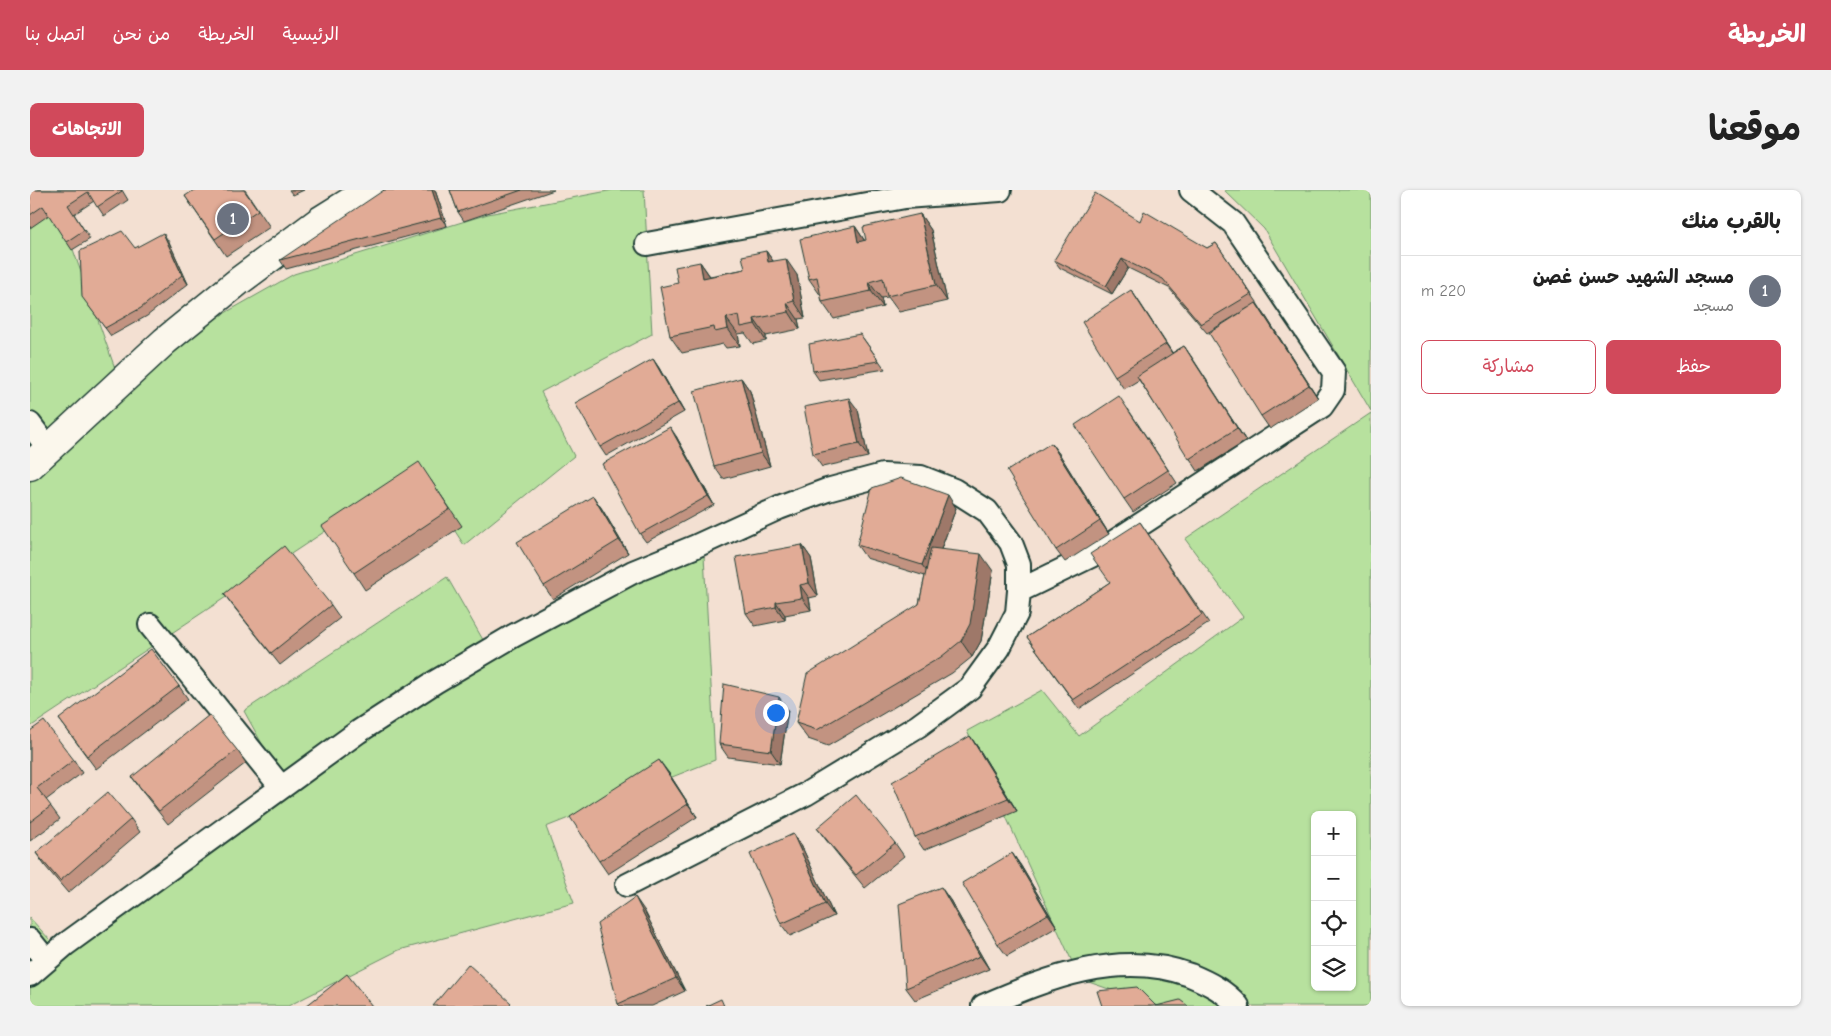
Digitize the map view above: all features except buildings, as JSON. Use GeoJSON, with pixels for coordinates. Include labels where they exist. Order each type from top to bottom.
{"type":"FeatureCollection","features":[{"type":"Feature","properties":{"kind":"street"},"geometry":{"type":"LineString","coordinates":[[30,424],[39,457],[172,335],[322,220],[369,190]]}},
{"type":"Feature","properties":{"kind":"street"},"geometry":{"type":"LineString","coordinates":[[647,244],[905,197],[1000,190]]}},
{"type":"Feature","properties":{"kind":"street"},"geometry":{"type":"LineString","coordinates":[[1019,591],[1098,553],[1322,406],[1334,390],[1334,372],[1233,223],[1191,190]]}},
{"type":"Feature","properties":{"kind":"street"},"geometry":{"type":"LineString","coordinates":[[30,940],[38,968],[358,732],[435,682],[513,636],[633,572],[694,547],[779,508],[827,490],[883,475],[921,477],[954,490],[987,511],[1011,543],[1019,564],[1017,613],[999,648],[970,688],[918,726],[806,794],[627,886]]}},
{"type":"Feature","properties":{"kind":"street"},"geometry":{"type":"LineString","coordinates":[[150,626],[281,787]]}},
{"type":"Feature","properties":{"kind":"street"},"geometry":{"type":"LineString","coordinates":[[983,1006],[1035,984],[1070,973],[1128,964],[1179,971],[1205,981],[1227,994],[1238,1006]]}},
{"type":"Feature","properties":{"kind":"green space"},"geometry":{"type":"Polygon","coordinates":[[[30,190],[52,190],[117,374],[294,274],[488,214],[613,190],[644,190],[652,334],[541,392],[574,456],[464,545],[416,471],[30,727],[30,190]]]}},
{"type":"Feature","properties":{"kind":"green space"},"geometry":{"type":"Polygon","coordinates":[[[1224,190],[1371,190],[1371,411],[1264,229],[1224,190]]]}},
{"type":"Feature","properties":{"kind":"green space"},"geometry":{"type":"Polygon","coordinates":[[[1371,413],[1371,1006],[1158,1006],[1080,979],[967,731],[1042,690],[1079,736],[1243,617],[1185,539],[1371,413]]]}},
{"type":"Feature","properties":{"kind":"green space"},"geometry":{"type":"Polygon","coordinates":[[[703,537],[715,760],[546,827],[574,903],[399,950],[288,1006],[30,1006],[30,918],[60,951],[288,791],[244,711],[447,577],[486,645],[703,537]]]}},
{"type":"Feature","properties":{"kind":"place","name":"مسجد الشهيد حسن غصن"},"geometry":{"type":"Point","coordinates":[233,219]}}]}
